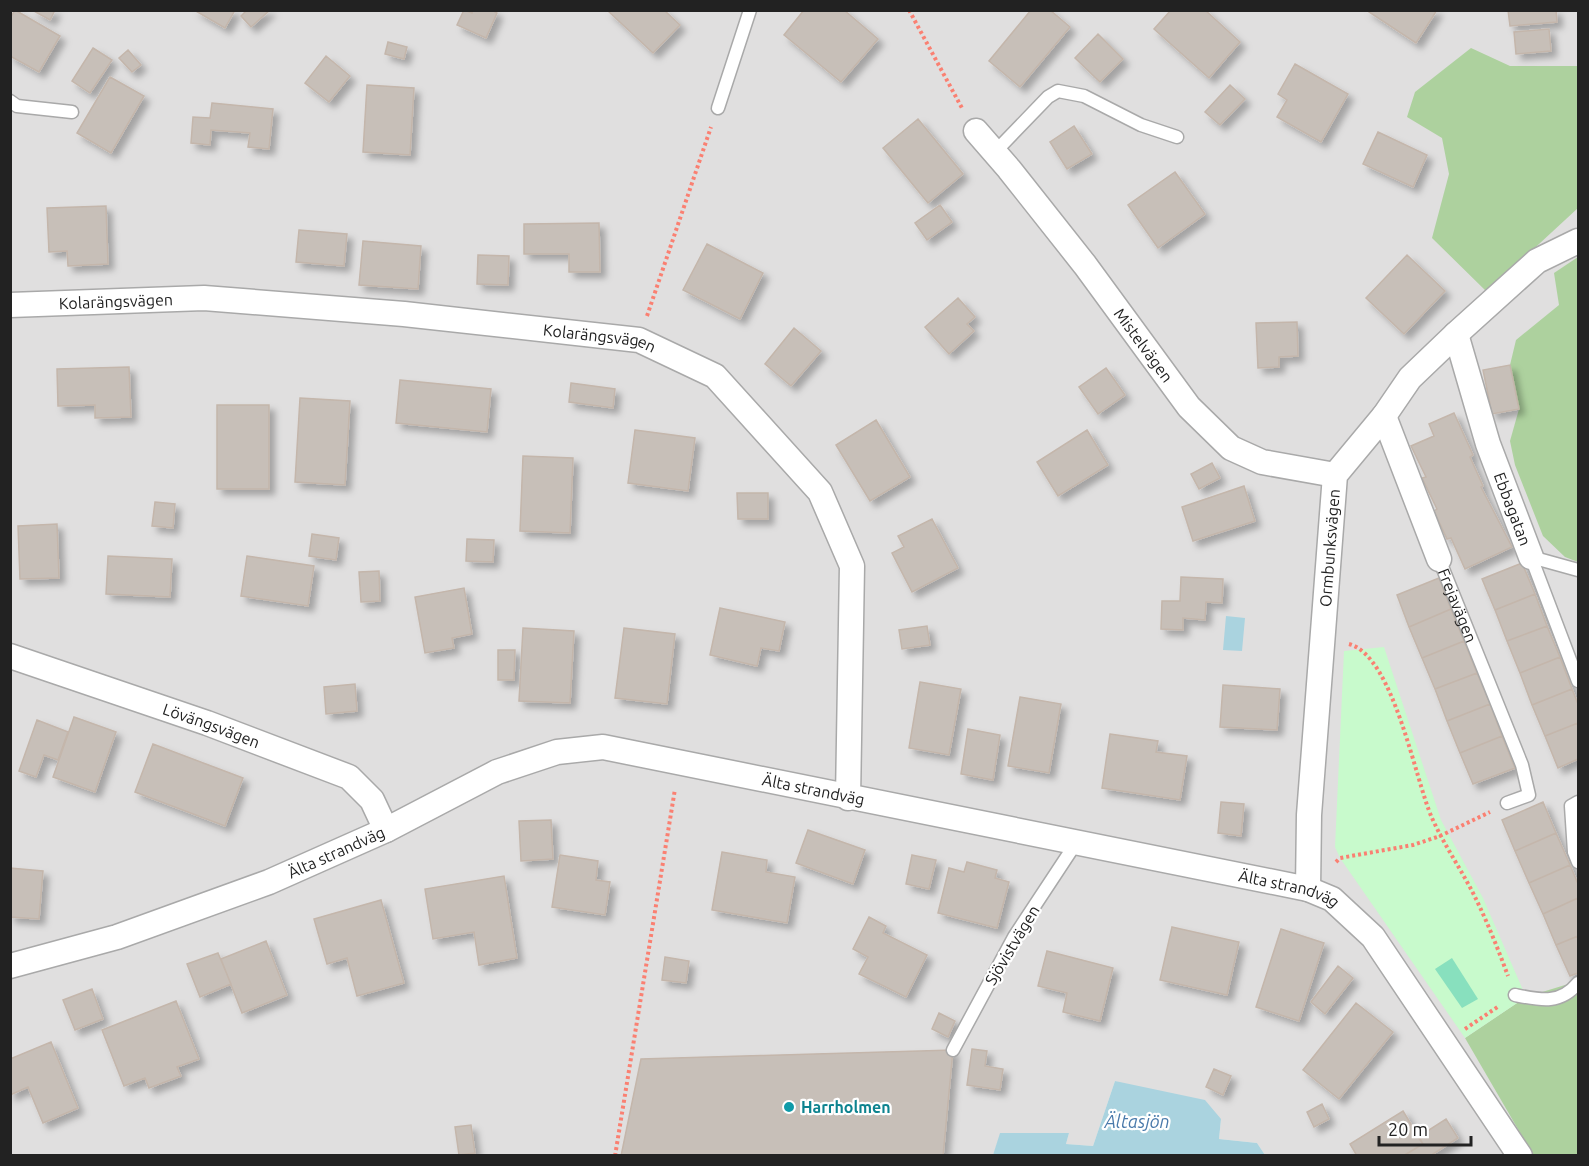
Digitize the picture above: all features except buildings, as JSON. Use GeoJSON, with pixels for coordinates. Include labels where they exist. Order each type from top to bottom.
{"type":"FeatureCollection","features":[{"type":"Feature","properties":{"kind":"street","name":"Mistelvägen"},"geometry":{"type":"LineString","coordinates":[[976,131],[1085,265],[1189,407],[1231,448],[1262,462],[1335,475]]}},
{"type":"Feature","properties":{"kind":"street","name":"Ormbunksvägen"},"geometry":{"type":"LineString","coordinates":[[1308,889],[1309,815],[1335,475],[1384,416],[1410,378],[1537,261],[1578,241]]}},
{"type":"Feature","properties":{"kind":"street","name":"Kolarängsvägen"},"geometry":{"type":"LineString","coordinates":[[10,305],[204,298],[404,314],[639,340],[715,376],[820,492],[852,566],[848,798]]}},
{"type":"Feature","properties":{"kind":"street","name":"Ebbagatan"},"geometry":{"type":"LineString","coordinates":[[1456,334],[1488,444],[1531,557]]}},
{"type":"Feature","properties":{"kind":"street","name":"Frejavägen"},"geometry":{"type":"LineString","coordinates":[[1384,416],[1439,559]]}},
{"type":"Feature","properties":{"kind":"street","name":"Lövängsvägen"},"geometry":{"type":"LineString","coordinates":[[10,656],[207,723],[349,777],[372,800],[386,830]]}},
{"type":"Feature","properties":{"kind":"street","name":"Älta strandväg"},"geometry":{"type":"LineString","coordinates":[[10,966],[117,937],[269,882],[386,830],[497,772],[557,752],[603,747],[1308,889],[1332,899],[1373,937],[1521,1155]]}},
{"type":"Feature","properties":{"kind":"lane"},"geometry":{"type":"LineString","coordinates":[[717,108],[750,10]]}},
{"type":"Feature","properties":{"kind":"lane"},"geometry":{"type":"LineString","coordinates":[[995,152],[1048,97],[1058,91],[1084,96],[1141,125],[1177,137]]}},
{"type":"Feature","properties":{"kind":"lane"},"geometry":{"type":"LineString","coordinates":[[10,101],[17,106],[72,112]]}},
{"type":"Feature","properties":{"kind":"lane"},"geometry":{"type":"LineString","coordinates":[[1531,557],[1578,570]]}},
{"type":"Feature","properties":{"kind":"lane","name":"Ebbagatan"},"geometry":{"type":"LineString","coordinates":[[1531,557],[1578,681]]}},
{"type":"Feature","properties":{"kind":"lane","name":"Frejavägen"},"geometry":{"type":"LineString","coordinates":[[1439,559],[1522,765],[1529,795],[1507,803]]}},
{"type":"Feature","properties":{"kind":"lane"},"geometry":{"type":"LineString","coordinates":[[1578,802],[1571,806],[1574,852],[1578,862]]}},
{"type":"Feature","properties":{"kind":"lane","name":"Sjövistvägen"},"geometry":{"type":"LineString","coordinates":[[953,1050],[1014,937],[1076,843]]}},
{"type":"Feature","properties":{"kind":"lane"},"geometry":{"type":"LineString","coordinates":[[1515,995],[1545,1001],[1558,999],[1578,983]]}},
{"type":"Feature","properties":{"kind":"path"},"geometry":{"type":"LineString","coordinates":[[909,10],[917,30],[976,131]]}},
{"type":"Feature","properties":{"kind":"path"},"geometry":{"type":"LineString","coordinates":[[639,340],[717,108]]}},
{"type":"Feature","properties":{"kind":"path"},"geometry":{"type":"LineString","coordinates":[[1321,638],[1353,644],[1375,666],[1394,704],[1415,762],[1425,802],[1440,836],[1474,896],[1515,995],[1444,1042]]}},
{"type":"Feature","properties":{"kind":"path"},"geometry":{"type":"LineString","coordinates":[[615,1155],[679,763]]}},
{"type":"Feature","properties":{"kind":"path"},"geometry":{"type":"LineString","coordinates":[[1308,889],[1340,858],[1413,845],[1440,836],[1507,803]]}},
{"type":"Feature","properties":{"kind":"shaded area"},"geometry":{"type":"Polygon","coordinates":[[[10,11],[1578,11],[1578,1155],[1265,1155],[1257,1143],[1219,1139],[1221,1119],[1115,1081],[1093,1146],[1066,1144],[1069,1133],[1001,1133],[993,1155],[11,1155],[10,11]]]}},
{"type":"Feature","properties":{"kind":"green space"},"geometry":{"type":"Polygon","coordinates":[[[1471,48],[1510,66],[1578,66],[1578,208],[1487,292],[1432,238],[1449,174],[1442,138],[1407,117],[1415,92],[1471,48]]]}},
{"type":"Feature","properties":{"kind":"green space"},"geometry":{"type":"Polygon","coordinates":[[[1578,257],[1578,562],[1565,557],[1543,536],[1515,465],[1510,441],[1519,409],[1510,365],[1516,340],[1559,305],[1554,273],[1578,257]]]}},
{"type":"Feature","properties":{"kind":"green space"},"geometry":{"type":"Polygon","coordinates":[[[1384,647],[1441,820],[1483,898],[1526,997],[1465,1038],[1340,858],[1335,847],[1344,651],[1384,647]]]}},
{"type":"Feature","properties":{"kind":"green space"},"geometry":{"type":"Polygon","coordinates":[[[1452,958],[1478,999],[1462,1008],[1435,969],[1452,958]]]}},
{"type":"Feature","properties":{"kind":"green space"},"geometry":{"type":"Polygon","coordinates":[[[1578,981],[1578,1155],[1533,1155],[1465,1038],[1526,997],[1578,981]]]}},
{"type":"Feature","properties":{"kind":"water"},"geometry":{"type":"Polygon","coordinates":[[[1226,616],[1245,618],[1242,651],[1223,650],[1226,616]]]}},
{"type":"Feature","properties":{"kind":"water","name":"Ältasjön"},"geometry":{"type":"Polygon","coordinates":[[[1115,1081],[1205,1100],[1221,1119],[1219,1139],[1257,1143],[1265,1155],[993,1155],[1000,1133],[1069,1133],[1066,1144],[1093,1146],[1115,1081]]]}},
{"type":"Feature","properties":{"kind":"place","name":"Harrholmen"},"geometry":{"type":"Point","coordinates":[789,1107]}}]}
